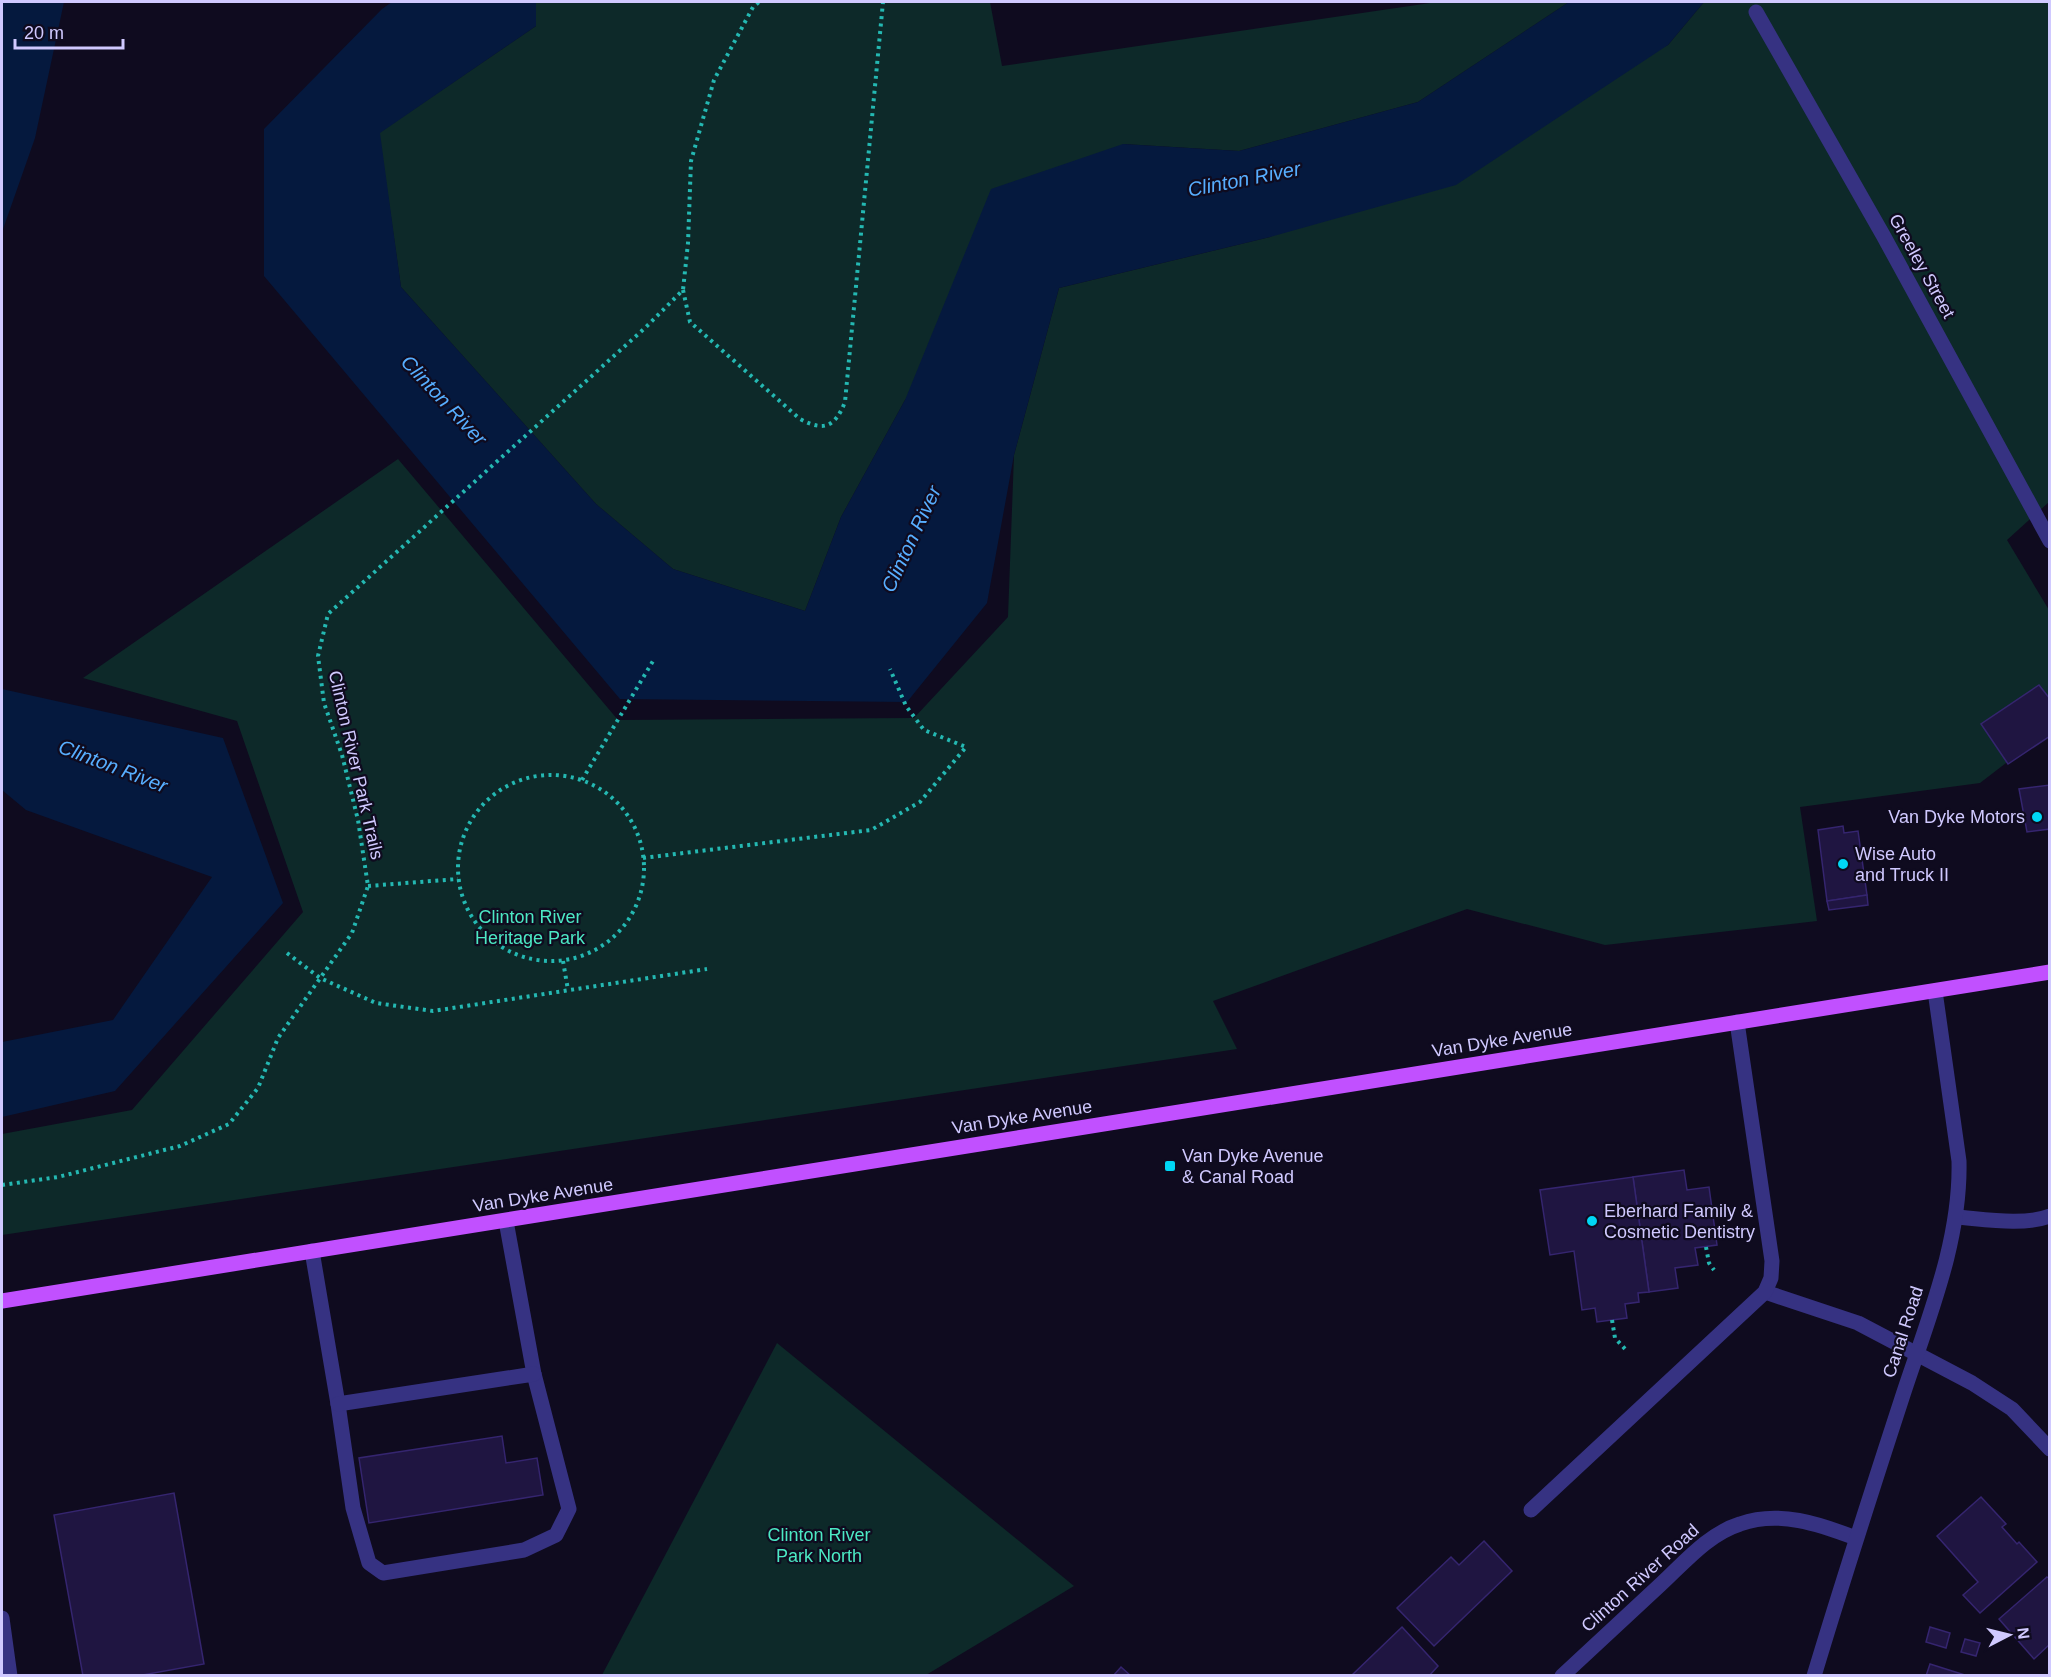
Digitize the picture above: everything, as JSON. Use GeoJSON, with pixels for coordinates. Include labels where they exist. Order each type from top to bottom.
{"type":"FeatureCollection","features":[{"type":"Feature","properties":{"kind":"main road","name":"Van Dyke Avenue"},"geometry":{"type":"LineString","coordinates":[[2,1301],[2049,972]]}},
{"type":"Feature","properties":{"kind":"street","name":"Greeley Street"},"geometry":{"type":"LineString","coordinates":[[1756,12],[1883,235],[2049,541]]}},
{"type":"Feature","properties":{"kind":"street","name":"Canal Road"},"geometry":{"type":"LineString","coordinates":[[1814,1676],[1856,1538],[1940,1282],[1956,1217],[1960,1185],[1959,1161],[1935,991]]}},
{"type":"Feature","properties":{"kind":"street"},"geometry":{"type":"LineString","coordinates":[[1531,1510],[1765,1292],[1771,1278],[1772,1261],[1737,1022]]}},
{"type":"Feature","properties":{"kind":"street"},"geometry":{"type":"LineString","coordinates":[[1956,1217],[2024,1221],[2049,1216]]}},
{"type":"Feature","properties":{"kind":"street"},"geometry":{"type":"LineString","coordinates":[[312,1251],[353,1508],[369,1563],[383,1573],[524,1550],[556,1535],[569,1509],[534,1374],[506,1221]]}},
{"type":"Feature","properties":{"kind":"street"},"geometry":{"type":"LineString","coordinates":[[1765,1292],[1858,1323],[1991,1394],[2012,1409],[2049,1449]]}},
{"type":"Feature","properties":{"kind":"street"},"geometry":{"type":"LineString","coordinates":[[338,1404],[534,1374]]}},
{"type":"Feature","properties":{"kind":"street","name":"Clinton River Road"},"geometry":{"type":"LineString","coordinates":[[1562,1676],[1698,1551],[1724,1530],[1742,1523],[1780,1518],[1819,1525],[1856,1538]]}},
{"type":"Feature","properties":{"kind":"street"},"geometry":{"type":"LineString","coordinates":[[2,1617],[10,1676]]}},
{"type":"Feature","properties":{"kind":"path"},"geometry":{"type":"LineString","coordinates":[[759,2],[753,7],[714,80],[691,161],[688,243],[683,290],[690,322],[800,419],[814,426],[823,426],[832,422],[839,415],[844,402],[884,2]]}},
{"type":"Feature","properties":{"kind":"path","name":"Clinton River Park Trails"},"geometry":{"type":"LineString","coordinates":[[2,1185],[58,1177],[180,1146],[229,1124],[258,1088],[278,1038],[352,933],[368,886],[358,820],[342,756],[324,703],[318,656],[328,614],[646,327],[683,290]]}},
{"type":"Feature","properties":{"kind":"path"},"geometry":{"type":"LineString","coordinates":[[582,780],[653,661]]}},
{"type":"Feature","properties":{"kind":"path"},"geometry":{"type":"LineString","coordinates":[[643,858],[871,830],[920,802],[966,747],[924,730],[906,706],[890,669]]}},
{"type":"Feature","properties":{"kind":"path"},"geometry":{"type":"LineString","coordinates":[[551,775],[582,780],[605,792],[624,810],[637,833],[643,858],[642,887],[632,914],[614,937],[591,953],[563,961],[534,961],[506,951],[482,932],[466,908],[458,879],[459,848],[471,819],[493,795],[520,780],[551,775]]}},
{"type":"Feature","properties":{"kind":"path"},"geometry":{"type":"LineString","coordinates":[[368,886],[458,879]]}},
{"type":"Feature","properties":{"kind":"path"},"geometry":{"type":"LineString","coordinates":[[287,953],[320,978],[376,1003],[433,1011],[707,969]]}},
{"type":"Feature","properties":{"kind":"path"},"geometry":{"type":"LineString","coordinates":[[563,961],[568,990]]}},
{"type":"Feature","properties":{"kind":"path"},"geometry":{"type":"LineString","coordinates":[[1706,1247],[1708,1263],[1714,1270]]}},
{"type":"Feature","properties":{"kind":"path"},"geometry":{"type":"LineString","coordinates":[[1612,1320],[1615,1338],[1626,1350]]}},
{"type":"Feature","properties":{"kind":"green space"},"geometry":{"type":"Polygon","coordinates":[[[536,2],[990,2],[1002,66],[1437,2],[1569,2],[1418,102],[1239,151],[1123,144],[905,400],[841,517],[805,611],[673,569],[596,504],[401,287],[379,133],[536,26],[536,2]]]}},
{"type":"Feature","properties":{"kind":"green space","name":"Clinton River Heritage Park"},"geometry":{"type":"Polygon","coordinates":[[[1704,2],[2049,2],[2049,502],[2007,540],[2049,610],[2049,730],[1980,783],[1800,807],[1817,921],[1605,945],[1467,909],[1213,1001],[1237,1049],[2,1235],[2,1134],[132,1110],[303,912],[237,721],[83,678],[398,459],[618,720],[914,718],[1008,617],[1014,455],[1059,288],[1270,237],[1668,45],[1704,2]]]}},
{"type":"Feature","properties":{"kind":"green space","name":"Clinton River Park North"},"geometry":{"type":"Polygon","coordinates":[[[777,1343],[1074,1586],[926,1675],[602,1675],[777,1343]]]}},
{"type":"Feature","properties":{"kind":"water"},"geometry":{"type":"Polygon","coordinates":[[[2,2],[64,2],[35,138],[2,232],[2,2]]]}},
{"type":"Feature","properties":{"kind":"water","name":"Clinton River"},"geometry":{"type":"Polygon","coordinates":[[[392,2],[536,2],[536,26],[380,133],[401,287],[596,504],[673,569],[805,611],[841,517],[905,400],[991,189],[1123,144],[1239,151],[1418,102],[1569,2],[1704,2],[1668,45],[1456,185],[1270,237],[1059,288],[1014,455],[987,603],[907,702],[620,699],[264,276],[264,129],[382,9],[392,2]]]}},
{"type":"Feature","properties":{"kind":"water","name":"Clinton River"},"geometry":{"type":"Polygon","coordinates":[[[2,689],[223,738],[283,903],[115,1091],[2,1117],[2,1042],[113,1020],[212,877],[26,810],[2,790],[2,689]]]}},
{"type":"Feature","properties":{"kind":"building"},"geometry":{"type":"Polygon","coordinates":[[[2039,685],[2050,699],[2050,736],[2008,764],[1981,724],[2039,685]]]}},
{"type":"Feature","properties":{"kind":"building","name":"Van Dyke Motors"},"geometry":{"type":"Polygon","coordinates":[[[2050,785],[2050,829],[2027,832],[2019,789],[2050,785]]]}},
{"type":"Feature","properties":{"kind":"building","name":"Wise Auto and Truck II"},"geometry":{"type":"Polygon","coordinates":[[[1843,826],[1844,833],[1858,831],[1867,895],[1827,901],[1818,830],[1843,826]]]}},
{"type":"Feature","properties":{"kind":"building"},"geometry":{"type":"Polygon","coordinates":[[[1867,895],[1868,905],[1829,910],[1827,901],[1867,895]]]}},
{"type":"Feature","properties":{"kind":"building"},"geometry":{"type":"Polygon","coordinates":[[[1684,1170],[1687,1190],[1709,1187],[1717,1245],[1695,1248],[1698,1265],[1675,1268],[1678,1288],[1649,1292],[1633,1177],[1684,1170]]]}},
{"type":"Feature","properties":{"kind":"building","name":"Eberhard Family & Cosmetic Dentistry"},"geometry":{"type":"Polygon","coordinates":[[[1633,1177],[1649,1292],[1638,1293],[1639,1302],[1625,1304],[1627,1318],[1597,1322],[1595,1308],[1582,1310],[1574,1251],[1550,1255],[1540,1190],[1633,1177]]]}},
{"type":"Feature","properties":{"kind":"building"},"geometry":{"type":"Polygon","coordinates":[[[502,1436],[506,1463],[537,1458],[543,1495],[369,1523],[359,1458],[502,1436]]]}},
{"type":"Feature","properties":{"kind":"building"},"geometry":{"type":"Polygon","coordinates":[[[174,1493],[204,1664],[137,1676],[83,1676],[54,1515],[174,1493]]]}},
{"type":"Feature","properties":{"kind":"building"},"geometry":{"type":"Polygon","coordinates":[[[1981,1497],[2006,1524],[2002,1527],[2037,1562],[1980,1613],[1963,1595],[1978,1582],[1937,1536],[1981,1497]]]}},
{"type":"Feature","properties":{"kind":"building"},"geometry":{"type":"Polygon","coordinates":[[[1484,1541],[1512,1571],[1434,1646],[1397,1608],[1451,1557],[1459,1565],[1484,1541]]]}},
{"type":"Feature","properties":{"kind":"building"},"geometry":{"type":"Polygon","coordinates":[[[2047,1577],[2050,1579],[2050,1644],[2034,1659],[1999,1619],[2047,1577]]]}},
{"type":"Feature","properties":{"kind":"building"},"geometry":{"type":"Polygon","coordinates":[[[1402,1627],[1438,1666],[1429,1676],[1351,1676],[1402,1627]]]}},
{"type":"Feature","properties":{"kind":"building"},"geometry":{"type":"Polygon","coordinates":[[[1930,1627],[1950,1633],[1946,1648],[1926,1642],[1930,1627]]]}},
{"type":"Feature","properties":{"kind":"building"},"geometry":{"type":"Polygon","coordinates":[[[1965,1639],[1980,1643],[1976,1656],[1961,1652],[1965,1639]]]}},
{"type":"Feature","properties":{"kind":"building"},"geometry":{"type":"Polygon","coordinates":[[[1930,1664],[1968,1676],[1926,1676],[1930,1664]]]}},
{"type":"Feature","properties":{"kind":"building"},"geometry":{"type":"Polygon","coordinates":[[[1121,1667],[1131,1676],[1113,1676],[1121,1667]]]}},
{"type":"Feature","properties":{"kind":"place","name":"Van Dyke Motors"},"geometry":{"type":"Point","coordinates":[2037,817]}},
{"type":"Feature","properties":{"kind":"place","name":"Wise Auto and Truck II"},"geometry":{"type":"Point","coordinates":[1843,864]}},
{"type":"Feature","properties":{"kind":"place","name":"Van Dyke Avenue & Canal Road"},"geometry":{"type":"Point","coordinates":[1170,1166]}},
{"type":"Feature","properties":{"kind":"place","name":"Eberhard Family & Cosmetic Dentistry"},"geometry":{"type":"Point","coordinates":[1592,1221]}}]}
